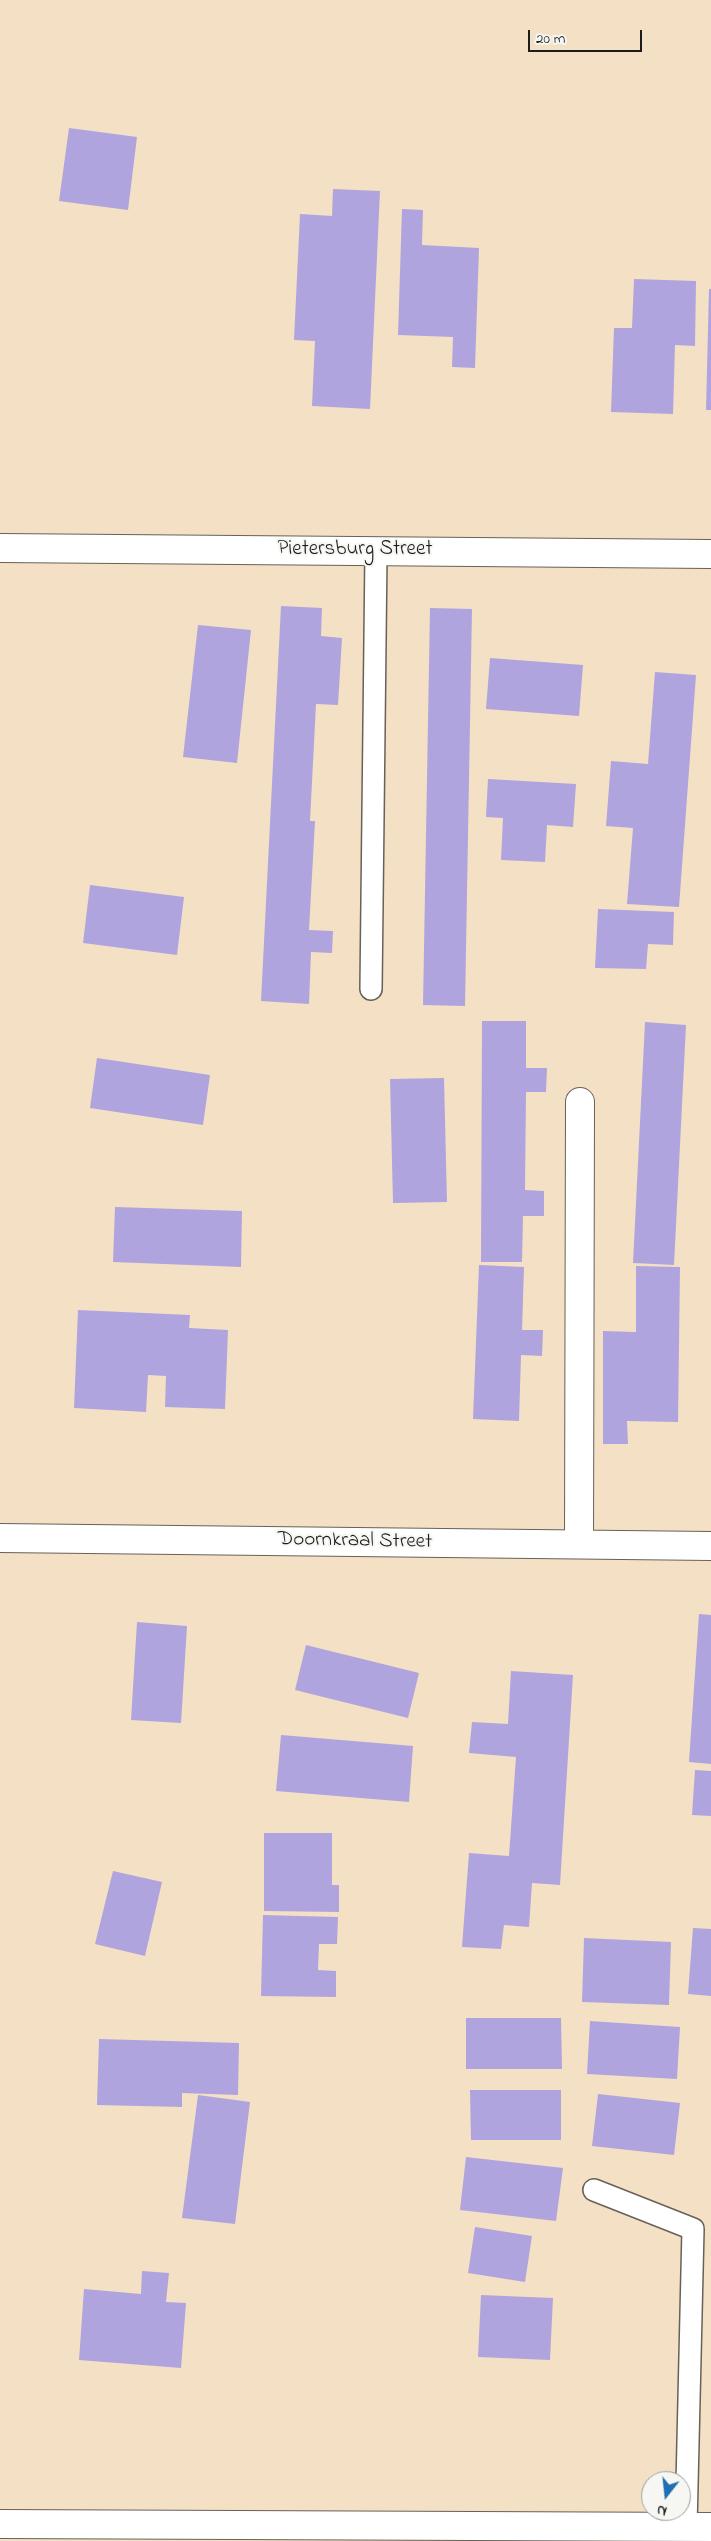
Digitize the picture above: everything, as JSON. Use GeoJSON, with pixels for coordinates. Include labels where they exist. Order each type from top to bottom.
{"type":"FeatureCollection","features":[{"type":"Feature","properties":{"kind":"street","name":"Pietersburg Street"},"geometry":{"type":"LineString","coordinates":[[0,548],[711,554]]}},
{"type":"Feature","properties":{"kind":"street"},"geometry":{"type":"LineString","coordinates":[[579,1544],[580,1102]]}},
{"type":"Feature","properties":{"kind":"street","name":"Doornkraal Street"},"geometry":{"type":"LineString","coordinates":[[0,1538],[711,1546]]}},
{"type":"Feature","properties":{"kind":"street"},"geometry":{"type":"LineString","coordinates":[[0,2524],[543,2534],[698,2527]]}},
{"type":"Feature","properties":{"kind":"lane"},"geometry":{"type":"LineString","coordinates":[[370,989],[376,552]]}},
{"type":"Feature","properties":{"kind":"lane"},"geometry":{"type":"LineString","coordinates":[[594,2190],[693,2229],[698,2527]]}},
{"type":"Feature","properties":{"kind":"building"},"geometry":{"type":"Polygon","coordinates":[[[69,128],[137,137],[128,210],[59,201],[69,128]]]}},
{"type":"Feature","properties":{"kind":"building"},"geometry":{"type":"Polygon","coordinates":[[[333,189],[380,191],[370,409],[312,406],[315,341],[294,340],[300,214],[332,216],[333,189]]]}},
{"type":"Feature","properties":{"kind":"building"},"geometry":{"type":"Polygon","coordinates":[[[402,209],[423,210],[422,245],[479,248],[475,368],[452,367],[453,337],[398,335],[402,209]]]}},
{"type":"Feature","properties":{"kind":"building"},"geometry":{"type":"Polygon","coordinates":[[[634,279],[696,281],[695,346],[675,345],[673,414],[611,412],[614,328],[632,328],[634,279]]]}},
{"type":"Feature","properties":{"kind":"building"},"geometry":{"type":"Polygon","coordinates":[[[709,289],[711,289],[711,410],[706,410],[709,289]]]}},
{"type":"Feature","properties":{"kind":"building"},"geometry":{"type":"Polygon","coordinates":[[[281,606],[322,608],[321,636],[342,638],[338,705],[316,704],[310,821],[315,821],[309,930],[333,931],[332,953],[311,952],[309,1004],[261,1001],[281,606]]]}},
{"type":"Feature","properties":{"kind":"building"},"geometry":{"type":"Polygon","coordinates":[[[430,608],[472,609],[465,1006],[423,1005],[430,608]]]}},
{"type":"Feature","properties":{"kind":"building"},"geometry":{"type":"Polygon","coordinates":[[[198,625],[251,630],[237,763],[183,757],[198,625]]]}},
{"type":"Feature","properties":{"kind":"building"},"geometry":{"type":"Polygon","coordinates":[[[490,658],[583,665],[579,716],[486,709],[490,658]]]}},
{"type":"Feature","properties":{"kind":"building"},"geometry":{"type":"Polygon","coordinates":[[[655,672],[696,675],[679,907],[627,904],[633,828],[606,826],[611,761],[648,764],[655,672]]]}},
{"type":"Feature","properties":{"kind":"building"},"geometry":{"type":"Polygon","coordinates":[[[488,779],[576,784],[573,827],[547,825],[545,862],[501,860],[503,818],[486,817],[488,779]]]}},
{"type":"Feature","properties":{"kind":"building"},"geometry":{"type":"Polygon","coordinates":[[[90,885],[184,897],[177,955],[83,943],[90,885]]]}},
{"type":"Feature","properties":{"kind":"building"},"geometry":{"type":"Polygon","coordinates":[[[598,909],[674,912],[673,945],[648,944],[646,969],[595,968],[598,909]]]}},
{"type":"Feature","properties":{"kind":"building"},"geometry":{"type":"Polygon","coordinates":[[[482,1021],[526,1021],[526,1068],[547,1068],[546,1092],[526,1092],[525,1190],[544,1191],[544,1216],[523,1216],[522,1262],[481,1262],[482,1021]]]}},
{"type":"Feature","properties":{"kind":"building"},"geometry":{"type":"Polygon","coordinates":[[[645,1022],[686,1025],[674,1265],[633,1263],[645,1022]]]}},
{"type":"Feature","properties":{"kind":"building"},"geometry":{"type":"Polygon","coordinates":[[[97,1058],[210,1075],[203,1125],[90,1108],[97,1058]]]}},
{"type":"Feature","properties":{"kind":"building"},"geometry":{"type":"Polygon","coordinates":[[[444,1078],[447,1202],[393,1203],[390,1079],[444,1078]]]}},
{"type":"Feature","properties":{"kind":"building"},"geometry":{"type":"Polygon","coordinates":[[[115,1207],[242,1211],[241,1267],[113,1262],[115,1207]]]}},
{"type":"Feature","properties":{"kind":"building"},"geometry":{"type":"Polygon","coordinates":[[[479,1265],[524,1267],[522,1330],[543,1330],[542,1356],[521,1355],[519,1421],[473,1419],[479,1265]]]}},
{"type":"Feature","properties":{"kind":"building"},"geometry":{"type":"Polygon","coordinates":[[[636,1266],[680,1267],[678,1422],[627,1421],[628,1444],[603,1444],[603,1331],[636,1332],[636,1266]]]}},
{"type":"Feature","properties":{"kind":"building"},"geometry":{"type":"Polygon","coordinates":[[[78,1310],[190,1315],[189,1328],[228,1330],[225,1409],[165,1407],[166,1376],[148,1375],[146,1412],[74,1408],[78,1310]]]}},
{"type":"Feature","properties":{"kind":"building"},"geometry":{"type":"Polygon","coordinates":[[[699,1614],[711,1615],[711,1764],[689,1762],[699,1614]]]}},
{"type":"Feature","properties":{"kind":"building"},"geometry":{"type":"Polygon","coordinates":[[[137,1622],[187,1626],[181,1723],[131,1720],[137,1622]]]}},
{"type":"Feature","properties":{"kind":"building"},"geometry":{"type":"Polygon","coordinates":[[[306,1645],[419,1673],[408,1718],[295,1690],[306,1645]]]}},
{"type":"Feature","properties":{"kind":"building"},"geometry":{"type":"Polygon","coordinates":[[[511,1671],[573,1675],[560,1885],[532,1883],[529,1927],[504,1925],[501,1949],[462,1947],[469,1853],[509,1856],[516,1757],[469,1753],[472,1722],[508,1724],[511,1671]]]}},
{"type":"Feature","properties":{"kind":"building"},"geometry":{"type":"Polygon","coordinates":[[[281,1735],[413,1746],[409,1802],[276,1791],[281,1735]]]}},
{"type":"Feature","properties":{"kind":"building"},"geometry":{"type":"Polygon","coordinates":[[[695,1770],[711,1771],[711,1816],[692,1815],[695,1770]]]}},
{"type":"Feature","properties":{"kind":"building"},"geometry":{"type":"Polygon","coordinates":[[[264,1833],[332,1833],[332,1885],[339,1885],[339,1912],[264,1911],[264,1833]]]}},
{"type":"Feature","properties":{"kind":"building"},"geometry":{"type":"Polygon","coordinates":[[[113,1871],[162,1882],[145,1956],[95,1944],[113,1871]]]}},
{"type":"Feature","properties":{"kind":"building"},"geometry":{"type":"Polygon","coordinates":[[[263,1915],[338,1917],[337,1944],[319,1944],[318,1970],[336,1971],[336,1997],[261,1996],[263,1915]]]}},
{"type":"Feature","properties":{"kind":"building"},"geometry":{"type":"Polygon","coordinates":[[[693,1928],[711,1929],[711,1996],[688,1994],[693,1928]]]}},
{"type":"Feature","properties":{"kind":"building"},"geometry":{"type":"Polygon","coordinates":[[[584,1938],[671,1942],[669,2005],[582,2002],[584,1938]]]}},
{"type":"Feature","properties":{"kind":"building"},"geometry":{"type":"Polygon","coordinates":[[[466,2018],[561,2018],[562,2069],[466,2069],[466,2018]]]}},
{"type":"Feature","properties":{"kind":"building"},"geometry":{"type":"Polygon","coordinates":[[[590,2021],[680,2027],[677,2079],[587,2074],[590,2021]]]}},
{"type":"Feature","properties":{"kind":"building"},"geometry":{"type":"Polygon","coordinates":[[[99,2039],[239,2043],[238,2095],[182,2093],[182,2107],[97,2105],[99,2039]]]}},
{"type":"Feature","properties":{"kind":"building"},"geometry":{"type":"Polygon","coordinates":[[[470,2090],[561,2090],[561,2140],[471,2140],[470,2090]]]}},
{"type":"Feature","properties":{"kind":"building"},"geometry":{"type":"Polygon","coordinates":[[[598,2094],[680,2103],[674,2155],[592,2146],[598,2094]]]}},
{"type":"Feature","properties":{"kind":"building"},"geometry":{"type":"Polygon","coordinates":[[[198,2095],[250,2102],[235,2224],[182,2218],[198,2095]]]}},
{"type":"Feature","properties":{"kind":"building"},"geometry":{"type":"Polygon","coordinates":[[[466,2157],[563,2168],[556,2221],[460,2210],[466,2157]]]}},
{"type":"Feature","properties":{"kind":"building"},"geometry":{"type":"Polygon","coordinates":[[[475,2227],[532,2236],[525,2282],[468,2273],[475,2227]]]}},
{"type":"Feature","properties":{"kind":"building"},"geometry":{"type":"Polygon","coordinates":[[[142,2271],[169,2273],[166,2302],[186,2303],[181,2368],[79,2360],[84,2289],[141,2294],[142,2271]]]}},
{"type":"Feature","properties":{"kind":"building"},"geometry":{"type":"Polygon","coordinates":[[[481,2295],[553,2298],[550,2360],[478,2357],[481,2295]]]}}]}
